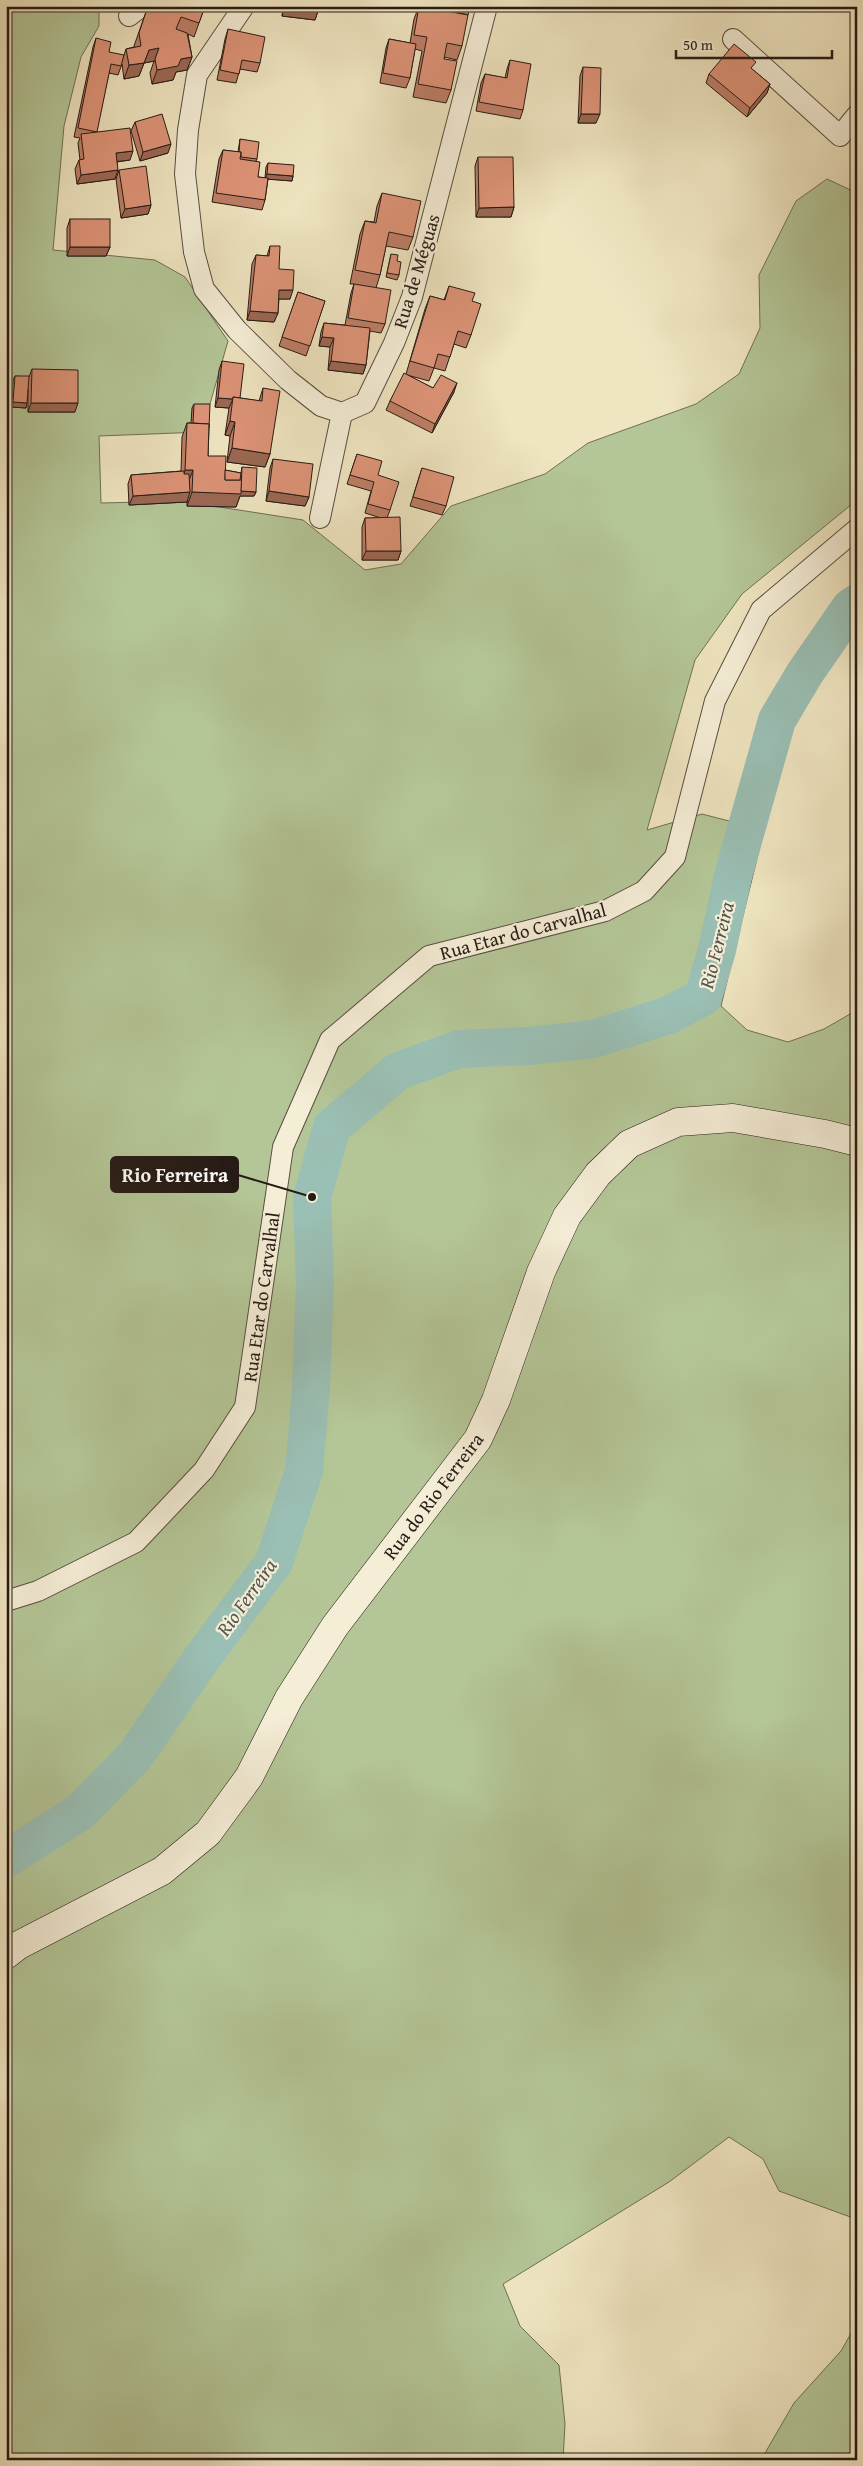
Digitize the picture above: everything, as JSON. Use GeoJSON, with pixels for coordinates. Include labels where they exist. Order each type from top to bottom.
{"type":"FeatureCollection","features":[{"type":"Feature","properties":{"kind":"street"},"geometry":{"type":"LineString","coordinates":[[244,6],[197,75],[188,130],[185,174],[194,252],[204,289],[237,330],[288,380],[320,406],[342,414],[320,518]]}},
{"type":"Feature","properties":{"kind":"street","name":"Rua de Méguas"},"geometry":{"type":"LineString","coordinates":[[342,414],[365,403],[394,343],[412,296],[488,6]]}},
{"type":"Feature","properties":{"kind":"street"},"geometry":{"type":"LineString","coordinates":[[733,39],[840,136],[857,115]]}},
{"type":"Feature","properties":{"kind":"street","name":"Rua Etar do Carvalhal"},"geometry":{"type":"LineString","coordinates":[[6,1601],[38,1591],[136,1542],[204,1470],[245,1407],[283,1147],[330,1040],[429,956],[605,911],[644,891],[675,857],[715,701],[761,610],[857,529]]}},
{"type":"Feature","properties":{"kind":"street","name":"Rua do Rio Ferreira"},"geometry":{"type":"LineString","coordinates":[[6,1955],[18,1945],[162,1871],[208,1833],[250,1777],[289,1698],[335,1626],[478,1439],[496,1400],[541,1272],[567,1216],[598,1174],[629,1144],[678,1122],[733,1118],[825,1134],[857,1142]]}},
{"type":"Feature","properties":{"kind":"green space"},"geometry":{"type":"Polygon","coordinates":[[[6,6],[99,6],[99,26],[81,57],[64,126],[53,250],[155,260],[185,277],[228,341],[202,432],[99,436],[101,503],[181,501],[303,520],[365,570],[401,564],[451,506],[545,474],[588,443],[696,404],[739,374],[760,328],[759,275],[796,201],[827,179],[857,193],[857,500],[742,594],[695,660],[647,830],[702,814],[764,830],[721,1006],[747,1030],[788,1042],[824,1029],[857,1010],[857,2222],[856,2219],[779,2191],[763,2159],[729,2137],[669,2182],[503,2284],[520,2326],[559,2365],[565,2424],[563,2460],[6,2460],[6,6]]]}},
{"type":"Feature","properties":{"kind":"green space"},"geometry":{"type":"Polygon","coordinates":[[[857,2323],[857,2460],[761,2460],[794,2403],[841,2351],[857,2323]]]}},
{"type":"Feature","properties":{"kind":"building"},"geometry":{"type":"Polygon","coordinates":[[[158,6],[205,6],[199,23],[181,17],[176,29],[187,33],[192,57],[181,59],[178,66],[157,70],[155,59],[159,48],[149,50],[144,63],[129,65],[126,49],[141,46],[139,33],[147,9],[157,8],[158,6]]]}},
{"type":"Feature","properties":{"kind":"building"},"geometry":{"type":"Polygon","coordinates":[[[285,6],[319,6],[318,11],[285,6]]]}},
{"type":"Feature","properties":{"kind":"building"},"geometry":{"type":"Polygon","coordinates":[[[419,6],[468,15],[462,46],[447,43],[444,59],[457,61],[451,90],[418,84],[427,37],[414,35],[419,6]]]}},
{"type":"Feature","properties":{"kind":"building"},"geometry":{"type":"Polygon","coordinates":[[[228,29],[265,37],[260,63],[242,60],[239,74],[220,70],[228,29]]]}},
{"type":"Feature","properties":{"kind":"building"},"geometry":{"type":"Polygon","coordinates":[[[96,38],[111,42],[109,52],[124,55],[121,66],[111,64],[97,132],[78,128],[96,38]]]}},
{"type":"Feature","properties":{"kind":"building"},"geometry":{"type":"Polygon","coordinates":[[[389,39],[416,44],[410,78],[383,73],[389,39]]]}},
{"type":"Feature","properties":{"kind":"building"},"geometry":{"type":"Polygon","coordinates":[[[734,44],[756,62],[751,68],[770,84],[750,108],[709,74],[734,44]]]}},
{"type":"Feature","properties":{"kind":"building"},"geometry":{"type":"Polygon","coordinates":[[[510,60],[531,64],[523,110],[479,102],[485,74],[507,78],[510,60]]]}},
{"type":"Feature","properties":{"kind":"building"},"geometry":{"type":"Polygon","coordinates":[[[583,67],[601,68],[600,114],[581,114],[583,67]]]}},
{"type":"Feature","properties":{"kind":"building"},"geometry":{"type":"Polygon","coordinates":[[[162,114],[171,144],[143,152],[135,122],[162,114]]]}},
{"type":"Feature","properties":{"kind":"building"},"geometry":{"type":"Polygon","coordinates":[[[130,128],[133,151],[116,153],[118,170],[81,175],[79,160],[84,159],[81,134],[130,128]]]}},
{"type":"Feature","properties":{"kind":"building"},"geometry":{"type":"Polygon","coordinates":[[[240,139],[259,142],[257,159],[241,157],[241,152],[239,152],[240,139]]]}},
{"type":"Feature","properties":{"kind":"building"},"geometry":{"type":"Polygon","coordinates":[[[223,150],[241,152],[240,159],[260,162],[258,177],[268,178],[265,200],[216,193],[223,150]]]}},
{"type":"Feature","properties":{"kind":"building"},"geometry":{"type":"Polygon","coordinates":[[[478,157],[513,157],[514,207],[479,208],[478,157]]]}},
{"type":"Feature","properties":{"kind":"building"},"geometry":{"type":"Polygon","coordinates":[[[268,163],[294,165],[293,176],[267,174],[268,163]]]}},
{"type":"Feature","properties":{"kind":"building"},"geometry":{"type":"Polygon","coordinates":[[[146,166],[151,205],[125,209],[119,170],[146,166]]]}},
{"type":"Feature","properties":{"kind":"building"},"geometry":{"type":"Polygon","coordinates":[[[382,193],[421,201],[413,237],[389,232],[380,275],[355,270],[365,221],[376,223],[382,193]]]}},
{"type":"Feature","properties":{"kind":"building"},"geometry":{"type":"Polygon","coordinates":[[[70,219],[110,219],[110,247],[70,247],[70,219]]]}},
{"type":"Feature","properties":{"kind":"building"},"geometry":{"type":"Polygon","coordinates":[[[270,246],[280,246],[279,269],[294,270],[293,290],[279,290],[278,313],[250,311],[256,255],[269,256],[270,246]]]}},
{"type":"Feature","properties":{"kind":"building"},"geometry":{"type":"Polygon","coordinates":[[[391,254],[398,255],[397,261],[401,262],[399,275],[387,273],[391,254]]]}},
{"type":"Feature","properties":{"kind":"building"},"geometry":{"type":"Polygon","coordinates":[[[354,284],[391,290],[385,324],[348,318],[354,284]]]}},
{"type":"Feature","properties":{"kind":"building"},"geometry":{"type":"Polygon","coordinates":[[[449,286],[475,293],[472,301],[481,304],[471,335],[458,331],[450,357],[438,354],[434,368],[410,361],[430,296],[445,300],[449,286]]]}},
{"type":"Feature","properties":{"kind":"building"},"geometry":{"type":"Polygon","coordinates":[[[298,292],[325,301],[310,346],[282,337],[298,292]]]}},
{"type":"Feature","properties":{"kind":"building"},"geometry":{"type":"Polygon","coordinates":[[[324,323],[370,328],[366,365],[331,361],[334,338],[322,337],[324,323]]]}},
{"type":"Feature","properties":{"kind":"building"},"geometry":{"type":"Polygon","coordinates":[[[222,361],[244,364],[240,398],[218,398],[222,361]]]}},
{"type":"Feature","properties":{"kind":"building"},"geometry":{"type":"Polygon","coordinates":[[[32,369],[78,370],[78,403],[31,403],[32,369]]]}},
{"type":"Feature","properties":{"kind":"building"},"geometry":{"type":"Polygon","coordinates":[[[404,373],[433,388],[441,375],[457,383],[435,424],[390,401],[404,373]]]}},
{"type":"Feature","properties":{"kind":"building"},"geometry":{"type":"Polygon","coordinates":[[[15,376],[29,376],[27,403],[13,402],[15,376]]]}},
{"type":"Feature","properties":{"kind":"building"},"geometry":{"type":"Polygon","coordinates":[[[263,388],[280,391],[270,454],[232,448],[235,422],[230,421],[233,397],[262,401],[263,388]]]}},
{"type":"Feature","properties":{"kind":"building"},"geometry":{"type":"Polygon","coordinates":[[[194,404],[210,404],[209,428],[209,424],[193,423],[194,404]]]}},
{"type":"Feature","properties":{"kind":"building"},"geometry":{"type":"Polygon","coordinates":[[[187,423],[209,424],[208,456],[226,456],[225,480],[242,480],[241,494],[192,492],[193,470],[185,470],[187,423]]]}},
{"type":"Feature","properties":{"kind":"building"},"geometry":{"type":"Polygon","coordinates":[[[357,454],[382,461],[378,475],[399,482],[390,510],[368,504],[374,482],[350,475],[357,454]]]}},
{"type":"Feature","properties":{"kind":"building"},"geometry":{"type":"Polygon","coordinates":[[[273,459],[313,464],[309,497],[269,491],[273,459]]]}},
{"type":"Feature","properties":{"kind":"building"},"geometry":{"type":"Polygon","coordinates":[[[242,467],[257,468],[256,492],[241,491],[242,467]]]}},
{"type":"Feature","properties":{"kind":"building"},"geometry":{"type":"Polygon","coordinates":[[[422,468],[454,477],[446,506],[413,497],[422,468]]]}},
{"type":"Feature","properties":{"kind":"building"},"geometry":{"type":"Polygon","coordinates":[[[225,470],[241,473],[240,480],[225,480],[225,470]]]}},
{"type":"Feature","properties":{"kind":"building"},"geometry":{"type":"Polygon","coordinates":[[[184,471],[184,474],[189,474],[190,492],[133,496],[131,475],[184,471]]]}},
{"type":"Feature","properties":{"kind":"building"},"geometry":{"type":"Polygon","coordinates":[[[400,517],[401,551],[366,551],[365,518],[400,517]]]}},
{"type":"Feature","properties":{"kind":"waterway","name":"Rio Ferreira"},"geometry":{"type":"LineString","coordinates":[[6,1859],[80,1812],[135,1756],[202,1658],[274,1562],[304,1471],[311,1388],[315,1284],[312,1197],[332,1127],[398,1071],[459,1049],[529,1046],[594,1039],[669,1015],[703,997],[717,950],[733,876],[777,720],[805,673],[850,608],[857,603]]}},
{"type":"Feature","properties":{"kind":"place","name":"Rio Ferreira"},"geometry":{"type":"Point","coordinates":[312,1197]}}]}
